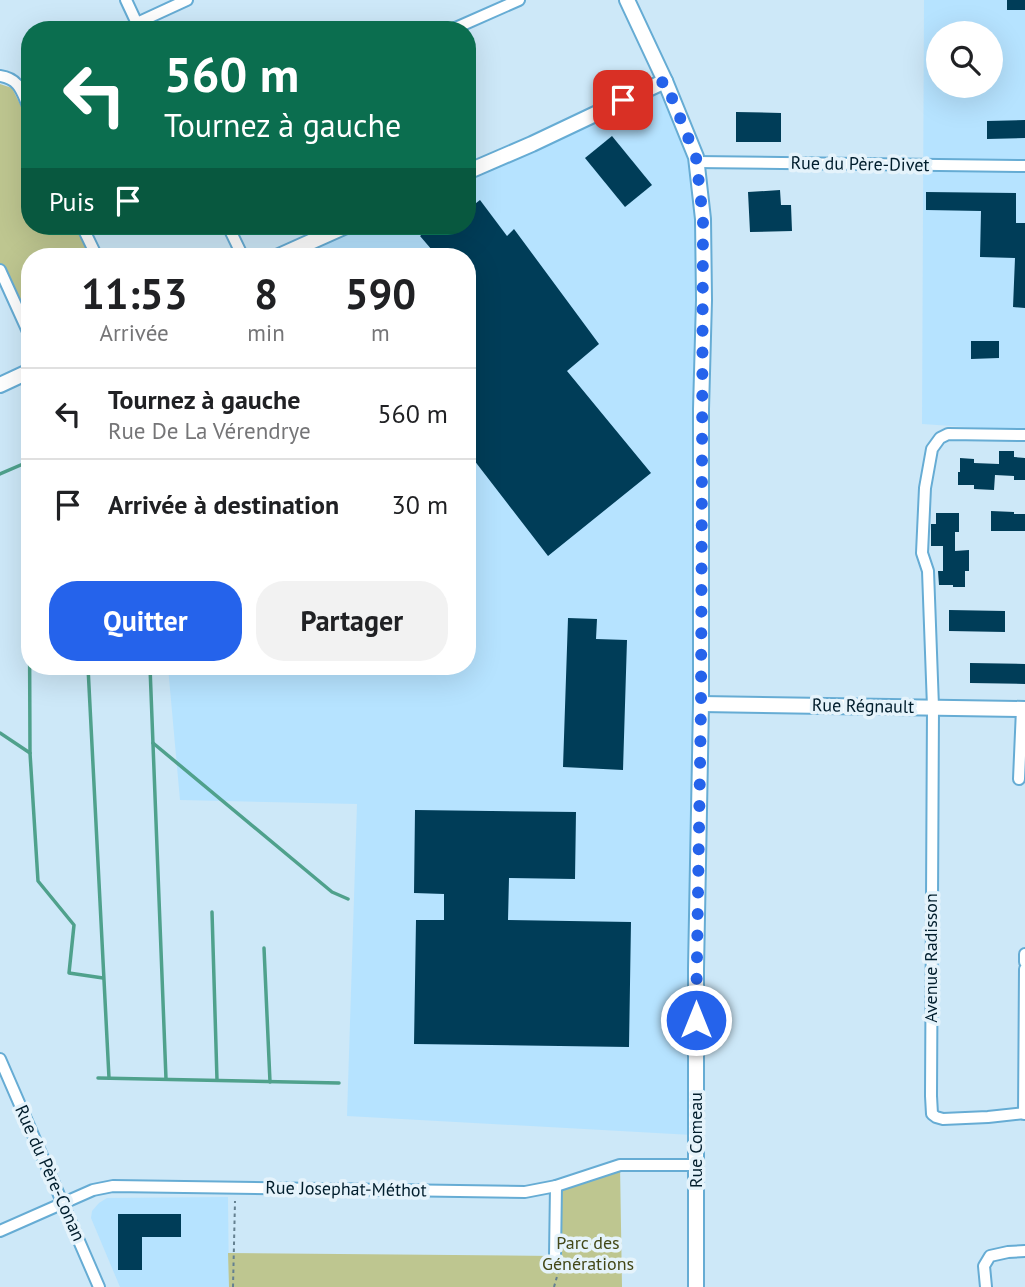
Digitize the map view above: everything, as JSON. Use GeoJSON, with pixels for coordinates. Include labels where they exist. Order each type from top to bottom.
{"type":"FeatureCollection","features":[{"type":"Feature","properties":{"kind":"street"},"geometry":{"type":"LineString","coordinates":[[126,0],[136,21]]}},
{"type":"Feature","properties":{"kind":"street"},"geometry":{"type":"LineString","coordinates":[[147,21],[187,0]]}},
{"type":"Feature","properties":{"kind":"street"},"geometry":{"type":"LineString","coordinates":[[471,21],[519,0]]}},
{"type":"Feature","properties":{"kind":"street","name":"Rue Comeau"},"geometry":{"type":"LineString","coordinates":[[626,0],[665,81],[696,157],[703,219],[696,1287]]}},
{"type":"Feature","properties":{"kind":"street"},"geometry":{"type":"LineString","coordinates":[[0,76],[7,77],[21,89]]}},
{"type":"Feature","properties":{"kind":"street"},"geometry":{"type":"LineString","coordinates":[[476,168],[665,81]]}},
{"type":"Feature","properties":{"kind":"street","name":"Rue du Père-Divet"},"geometry":{"type":"LineString","coordinates":[[696,162],[1025,166]]}},
{"type":"Feature","properties":{"kind":"street"},"geometry":{"type":"LineString","coordinates":[[297,248],[326,235]]}},
{"type":"Feature","properties":{"kind":"street"},"geometry":{"type":"LineString","coordinates":[[0,270],[21,316]]}},
{"type":"Feature","properties":{"kind":"street"},"geometry":{"type":"LineString","coordinates":[[0,385],[21,375]]}},
{"type":"Feature","properties":{"kind":"street"},"geometry":{"type":"LineString","coordinates":[[933,707],[928,571],[922,553],[925,488],[932,449],[940,438],[948,434],[1025,435]]}},
{"type":"Feature","properties":{"kind":"street","name":"Rue Régnault"},"geometry":{"type":"LineString","coordinates":[[701,704],[1023,709]]}},
{"type":"Feature","properties":{"kind":"street","name":"Avenue Radisson"},"geometry":{"type":"LineString","coordinates":[[933,707],[932,1114],[943,1119],[1024,1114]]}},
{"type":"Feature","properties":{"kind":"street"},"geometry":{"type":"LineString","coordinates":[[1019,779],[1023,709]]}},
{"type":"Feature","properties":{"kind":"street"},"geometry":{"type":"LineString","coordinates":[[1025,954],[1025,962]]}},
{"type":"Feature","properties":{"kind":"street"},"geometry":{"type":"LineString","coordinates":[[1024,1114],[1025,968]]}},
{"type":"Feature","properties":{"kind":"street","name":"Rue du Père-Conan"},"geometry":{"type":"LineString","coordinates":[[0,1059],[3,1075],[63,1202],[99,1287]]}},
{"type":"Feature","properties":{"kind":"street","name":"Rue Josephat-Méthot"},"geometry":{"type":"LineString","coordinates":[[0,1231],[93,1190],[113,1186],[525,1192],[556,1186],[620,1165],[696,1165]]}},
{"type":"Feature","properties":{"kind":"street"},"geometry":{"type":"LineString","coordinates":[[555,1256],[556,1186]]}},
{"type":"Feature","properties":{"kind":"street"},"geometry":{"type":"LineString","coordinates":[[986,1287],[984,1266],[990,1256],[1025,1251]]}},
{"type":"Feature","properties":{"kind":"path"},"geometry":{"type":"LineString","coordinates":[[233,1287],[235,1188]]}},
{"type":"Feature","properties":{"kind":"path"},"geometry":{"type":"LineString","coordinates":[[554,1287],[558,1273],[555,1256]]}},
{"type":"Feature","properties":{"kind":"shaded area"},"geometry":{"type":"Polygon","coordinates":[[[924,0],[1025,0],[1025,431],[922,424],[924,0]]]}},
{"type":"Feature","properties":{"kind":"shaded area"},"geometry":{"type":"Polygon","coordinates":[[[660,93],[689,161],[697,221],[692,1135],[347,1116],[357,804],[180,800],[169,675],[476,675],[476,248],[312,248],[342,235],[476,235],[476,175],[660,93]]]}},
{"type":"Feature","properties":{"kind":"shaded area"},"geometry":{"type":"Polygon","coordinates":[[[228,1197],[229,1287],[120,1287],[91,1218],[92,1211],[99,1203],[107,1198],[228,1197]]]}},
{"type":"Feature","properties":{"kind":"green space"},"geometry":{"type":"Polygon","coordinates":[[[0,84],[12,88],[21,106],[21,235],[82,235],[89,248],[21,248],[21,325],[0,282],[0,84]]]}},
{"type":"Feature","properties":{"kind":"green space","name":"Parc des Générations"},"geometry":{"type":"Polygon","coordinates":[[[620,1165],[622,1287],[229,1287],[228,1253],[554,1256],[556,1186],[620,1165]]]}},
{"type":"Feature","properties":{"kind":"building"},"geometry":{"type":"Polygon","coordinates":[[[1007,0],[1025,0],[1025,10],[1007,10],[1007,0]]]}},
{"type":"Feature","properties":{"kind":"building"},"geometry":{"type":"Polygon","coordinates":[[[736,112],[781,113],[781,142],[736,142],[736,112]]]}},
{"type":"Feature","properties":{"kind":"building"},"geometry":{"type":"Polygon","coordinates":[[[1025,120],[1025,138],[987,139],[987,121],[1025,120]]]}},
{"type":"Feature","properties":{"kind":"building"},"geometry":{"type":"Polygon","coordinates":[[[612,136],[652,185],[625,207],[585,158],[612,136]]]}},
{"type":"Feature","properties":{"kind":"building"},"geometry":{"type":"Polygon","coordinates":[[[780,190],[781,205],[791,205],[792,231],[750,232],[748,192],[780,190]]]}},
{"type":"Feature","properties":{"kind":"building"},"geometry":{"type":"Polygon","coordinates":[[[926,192],[1016,193],[1016,223],[1025,223],[1025,308],[1013,307],[1015,258],[980,257],[981,211],[926,210],[926,192]]]}},
{"type":"Feature","properties":{"kind":"building"},"geometry":{"type":"Polygon","coordinates":[[[480,200],[507,236],[514,229],[599,344],[567,371],[651,473],[548,556],[476,463],[476,248],[430,248],[420,236],[476,235],[476,203],[480,200]]]}},
{"type":"Feature","properties":{"kind":"building"},"geometry":{"type":"Polygon","coordinates":[[[971,341],[999,341],[999,358],[971,359],[971,341]]]}},
{"type":"Feature","properties":{"kind":"building"},"geometry":{"type":"Polygon","coordinates":[[[999,451],[1014,451],[1014,457],[1025,458],[1025,480],[1014,480],[1014,476],[995,475],[994,490],[974,489],[974,485],[958,485],[960,458],[974,459],[974,463],[999,464],[999,451]]]}},
{"type":"Feature","properties":{"kind":"building"},"geometry":{"type":"Polygon","coordinates":[[[991,511],[1025,514],[1025,531],[991,531],[991,511]]]}},
{"type":"Feature","properties":{"kind":"building"},"geometry":{"type":"Polygon","coordinates":[[[936,513],[959,513],[955,551],[969,550],[969,571],[965,571],[965,587],[939,585],[938,571],[943,571],[943,546],[931,546],[931,524],[936,524],[936,513]]]}},
{"type":"Feature","properties":{"kind":"building"},"geometry":{"type":"Polygon","coordinates":[[[949,610],[1005,611],[1005,632],[949,631],[949,610]]]}},
{"type":"Feature","properties":{"kind":"building"},"geometry":{"type":"Polygon","coordinates":[[[568,618],[597,619],[596,639],[627,640],[623,770],[563,767],[568,618]]]}},
{"type":"Feature","properties":{"kind":"building"},"geometry":{"type":"Polygon","coordinates":[[[970,663],[1025,664],[1025,684],[970,683],[970,663]]]}},
{"type":"Feature","properties":{"kind":"building"},"geometry":{"type":"Polygon","coordinates":[[[415,810],[576,812],[575,879],[509,878],[508,920],[631,922],[629,1047],[414,1044],[416,920],[444,920],[444,894],[414,893],[415,810]]]}},
{"type":"Feature","properties":{"kind":"building"},"geometry":{"type":"Polygon","coordinates":[[[118,1214],[181,1214],[181,1237],[142,1237],[142,1270],[118,1270],[118,1214]]]}},
{"type":"Feature","properties":{"kind":"waterway"},"geometry":{"type":"LineString","coordinates":[[0,474],[21,465]]}},
{"type":"Feature","properties":{"kind":"waterway"},"geometry":{"type":"LineString","coordinates":[[30,675],[30,753],[38,881],[74,925],[69,973],[103,978]]}},
{"type":"Feature","properties":{"kind":"waterway"},"geometry":{"type":"LineString","coordinates":[[88,675],[109,1078]]}},
{"type":"Feature","properties":{"kind":"waterway"},"geometry":{"type":"LineString","coordinates":[[150,675],[166,1079]]}},
{"type":"Feature","properties":{"kind":"waterway"},"geometry":{"type":"LineString","coordinates":[[0,733],[30,753]]}},
{"type":"Feature","properties":{"kind":"waterway"},"geometry":{"type":"LineString","coordinates":[[153,743],[332,892],[348,899]]}},
{"type":"Feature","properties":{"kind":"waterway"},"geometry":{"type":"LineString","coordinates":[[212,912],[217,1080]]}},
{"type":"Feature","properties":{"kind":"waterway"},"geometry":{"type":"LineString","coordinates":[[264,948],[270,1082]]}},
{"type":"Feature","properties":{"kind":"waterway"},"geometry":{"type":"LineString","coordinates":[[98,1078],[339,1083]]}},
{"type":"Feature","properties":{"kind":"route"},"geometry":{"type":"LineString","coordinates":[[623,100],[665,81],[696,157],[703,219],[701,704],[696,1020]]}}]}
